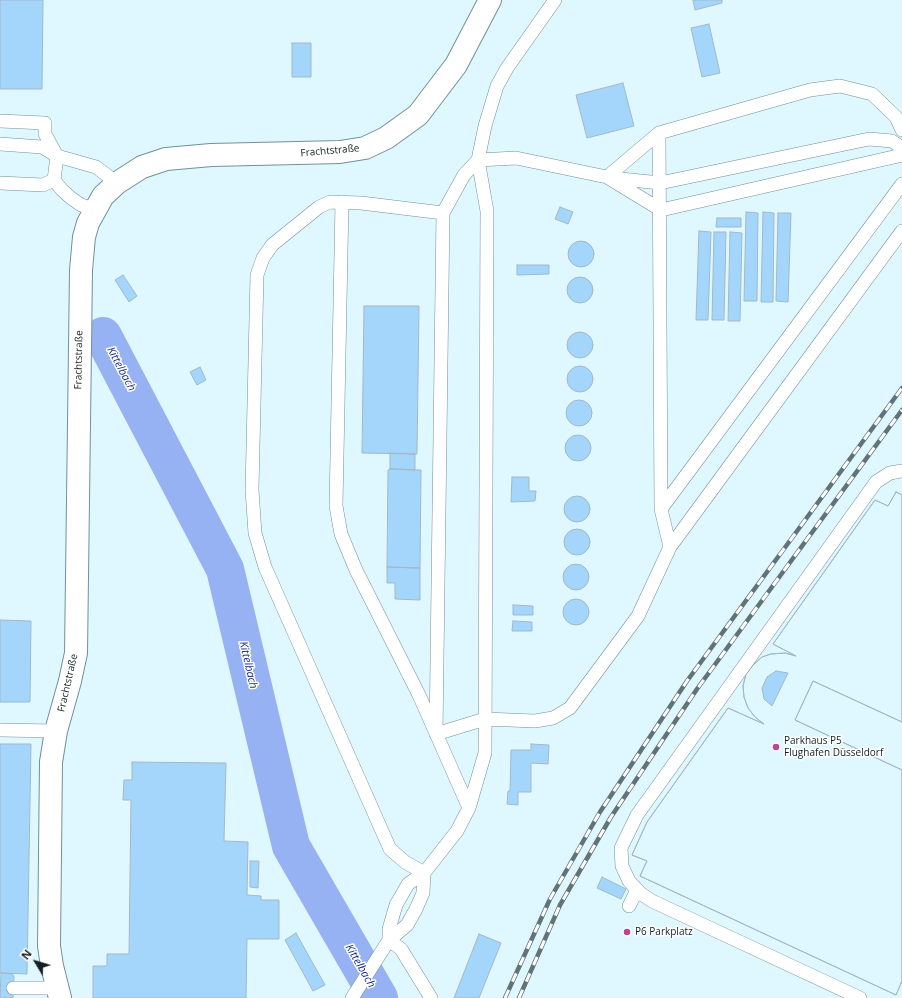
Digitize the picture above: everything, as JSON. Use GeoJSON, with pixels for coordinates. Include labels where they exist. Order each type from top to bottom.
{"type":"FeatureCollection","features":[{"type":"Feature","properties":{"kind":"street","name":"Frachtstraße"},"geometry":{"type":"LineString","coordinates":[[59,993],[49,946],[52,762],[56,731],[70,681],[76,652],[81,270],[84,237],[94,209],[103,196],[117,183],[142,167],[166,159],[211,155],[340,152],[365,148],[386,138],[418,115],[456,65],[490,0]]}},
{"type":"Feature","properties":{"kind":"lane"},"geometry":{"type":"LineString","coordinates":[[389,940],[389,929],[396,905],[408,884],[424,873],[457,831],[468,808],[485,753],[487,211],[478,160],[485,126],[498,86],[507,68],[555,0]]}},
{"type":"Feature","properties":{"kind":"lane"},"geometry":{"type":"LineString","coordinates":[[608,177],[660,133],[810,90],[840,86],[872,94],[896,117],[902,130]]}},
{"type":"Feature","properties":{"kind":"lane"},"geometry":{"type":"LineString","coordinates":[[0,120],[45,123],[45,134],[57,156],[54,180],[71,198],[94,209]]}},
{"type":"Feature","properties":{"kind":"lane"},"geometry":{"type":"LineString","coordinates":[[660,133],[661,509],[670,547]]}},
{"type":"Feature","properties":{"kind":"lane"},"geometry":{"type":"LineString","coordinates":[[436,734],[443,213],[464,175],[478,160],[516,158],[608,177],[660,183],[869,138],[892,141],[902,148]]}},
{"type":"Feature","properties":{"kind":"lane"},"geometry":{"type":"LineString","coordinates":[[0,144],[42,147],[57,156],[96,167],[117,183]]}},
{"type":"Feature","properties":{"kind":"lane"},"geometry":{"type":"LineString","coordinates":[[608,177],[661,210],[902,155]]}},
{"type":"Feature","properties":{"kind":"lane"},"geometry":{"type":"LineString","coordinates":[[0,183],[43,185],[54,180]]}},
{"type":"Feature","properties":{"kind":"lane"},"geometry":{"type":"LineString","coordinates":[[661,509],[902,184]]}},
{"type":"Feature","properties":{"kind":"lane"},"geometry":{"type":"LineString","coordinates":[[424,873],[404,862],[390,848],[265,567],[255,533],[252,490],[257,275],[263,258],[272,245],[319,208],[330,202],[443,213]]}},
{"type":"Feature","properties":{"kind":"lane"},"geometry":{"type":"LineString","coordinates":[[342,202],[336,506],[341,534],[356,570],[436,734],[468,808]]}},
{"type":"Feature","properties":{"kind":"lane"},"geometry":{"type":"LineString","coordinates":[[436,734],[486,719],[535,720],[553,718],[570,708],[638,616],[670,547],[902,231]]}},
{"type":"Feature","properties":{"kind":"lane"},"geometry":{"type":"LineString","coordinates":[[860,998],[652,901],[637,890],[629,881],[622,866],[620,848],[637,815],[876,482],[890,473],[902,472]]}},
{"type":"Feature","properties":{"kind":"lane"},"geometry":{"type":"LineString","coordinates":[[0,730],[56,731]]}},
{"type":"Feature","properties":{"kind":"lane"},"geometry":{"type":"LineString","coordinates":[[354,995],[389,940],[407,925],[423,893],[424,873]]}},
{"type":"Feature","properties":{"kind":"lane"},"geometry":{"type":"LineString","coordinates":[[629,906],[637,890]]}},
{"type":"Feature","properties":{"kind":"lane"},"geometry":{"type":"LineString","coordinates":[[389,940],[401,949],[431,998]]}},
{"type":"Feature","properties":{"kind":"lane"},"geometry":{"type":"LineString","coordinates":[[13,988],[59,993]]}},
{"type":"Feature","properties":{"kind":"building"},"geometry":{"type":"Polygon","coordinates":[[[0,0],[43,0],[42,89],[0,89],[0,0]]]}},
{"type":"Feature","properties":{"kind":"building"},"geometry":{"type":"Polygon","coordinates":[[[693,0],[722,0],[722,3],[695,10],[693,0]]]}},
{"type":"Feature","properties":{"kind":"building"},"geometry":{"type":"Polygon","coordinates":[[[709,24],[720,73],[702,77],[691,28],[709,24]]]}},
{"type":"Feature","properties":{"kind":"building"},"geometry":{"type":"Polygon","coordinates":[[[292,43],[311,43],[311,77],[292,77],[292,43]]]}},
{"type":"Feature","properties":{"kind":"building"},"geometry":{"type":"Polygon","coordinates":[[[623,83],[634,126],[587,138],[576,95],[623,83]]]}},
{"type":"Feature","properties":{"kind":"building"},"geometry":{"type":"Polygon","coordinates":[[[560,207],[573,212],[568,224],[555,219],[560,207]]]}},
{"type":"Feature","properties":{"kind":"building"},"geometry":{"type":"Polygon","coordinates":[[[746,212],[758,213],[757,301],[744,301],[746,212]]]}},
{"type":"Feature","properties":{"kind":"building"},"geometry":{"type":"Polygon","coordinates":[[[763,212],[774,213],[773,302],[761,302],[763,212]]]}},
{"type":"Feature","properties":{"kind":"building"},"geometry":{"type":"Polygon","coordinates":[[[778,213],[791,213],[788,302],[776,301],[778,213]]]}},
{"type":"Feature","properties":{"kind":"building"},"geometry":{"type":"Polygon","coordinates":[[[717,218],[741,218],[741,227],[716,227],[717,218]]]}},
{"type":"Feature","properties":{"kind":"building"},"geometry":{"type":"Polygon","coordinates":[[[699,231],[711,232],[708,320],[696,320],[699,231]]]}},
{"type":"Feature","properties":{"kind":"building"},"geometry":{"type":"Polygon","coordinates":[[[714,232],[726,232],[724,320],[712,320],[714,232]]]}},
{"type":"Feature","properties":{"kind":"building"},"geometry":{"type":"Polygon","coordinates":[[[730,232],[742,233],[740,321],[728,321],[730,232]]]}},
{"type":"Feature","properties":{"kind":"building"},"geometry":{"type":"Polygon","coordinates":[[[581,241],[590,245],[594,254],[590,263],[581,267],[572,263],[568,254],[572,245],[581,241]]]}},
{"type":"Feature","properties":{"kind":"building"},"geometry":{"type":"Polygon","coordinates":[[[517,265],[549,265],[549,274],[517,275],[517,265]]]}},
{"type":"Feature","properties":{"kind":"building"},"geometry":{"type":"Polygon","coordinates":[[[123,275],[137,296],[129,302],[115,280],[123,275]]]}},
{"type":"Feature","properties":{"kind":"building"},"geometry":{"type":"Polygon","coordinates":[[[580,277],[589,281],[593,290],[589,299],[580,303],[571,299],[567,290],[571,281],[580,277]]]}},
{"type":"Feature","properties":{"kind":"building"},"geometry":{"type":"Polygon","coordinates":[[[364,306],[419,306],[417,454],[362,453],[364,306]]]}},
{"type":"Feature","properties":{"kind":"building"},"geometry":{"type":"Polygon","coordinates":[[[580,332],[589,336],[593,345],[589,354],[580,358],[571,354],[567,345],[571,336],[580,332]]]}},
{"type":"Feature","properties":{"kind":"building"},"geometry":{"type":"Polygon","coordinates":[[[580,366],[589,370],[593,379],[589,388],[580,392],[571,388],[567,379],[571,370],[580,366]]]}},
{"type":"Feature","properties":{"kind":"building"},"geometry":{"type":"Polygon","coordinates":[[[200,367],[206,380],[197,385],[190,372],[200,367]]]}},
{"type":"Feature","properties":{"kind":"building"},"geometry":{"type":"Polygon","coordinates":[[[579,400],[588,404],[592,413],[588,422],[579,426],[570,422],[566,413],[570,404],[579,400]]]}},
{"type":"Feature","properties":{"kind":"building"},"geometry":{"type":"Polygon","coordinates":[[[578,435],[587,439],[591,448],[587,457],[578,461],[569,457],[565,448],[569,439],[578,435]]]}},
{"type":"Feature","properties":{"kind":"building"},"geometry":{"type":"Polygon","coordinates":[[[390,453],[415,454],[415,470],[390,469],[390,453]]]}},
{"type":"Feature","properties":{"kind":"building"},"geometry":{"type":"Polygon","coordinates":[[[388,470],[421,470],[420,568],[387,567],[388,470]]]}},
{"type":"Feature","properties":{"kind":"building"},"geometry":{"type":"Polygon","coordinates":[[[512,477],[529,477],[529,491],[536,491],[535,501],[511,502],[512,477]]]}},
{"type":"Feature","properties":{"kind":"building","name":"Parkhaus P5 Flughafen Düsseldorf"},"geometry":{"type":"Polygon","coordinates":[[[896,492],[902,495],[902,722],[813,681],[795,720],[902,770],[902,981],[896,995],[640,876],[647,861],[632,855],[647,822],[728,708],[764,724],[755,717],[748,708],[744,697],[743,686],[746,674],[762,657],[771,654],[785,653],[796,656],[773,644],[875,500],[888,506],[896,492]]]}},
{"type":"Feature","properties":{"kind":"building","name":"Parkhaus P5 Flughafen Düsseldorf"},"geometry":{"type":"Polygon","coordinates":[[[896,492],[902,495],[902,722],[813,681],[795,720],[902,770],[902,981],[896,995],[640,876],[647,861],[632,855],[647,822],[728,708],[764,724],[755,717],[748,708],[744,697],[743,686],[746,674],[762,657],[771,654],[785,653],[796,656],[773,644],[875,500],[888,506],[896,492]],[[776,671],[767,677],[762,688],[764,699],[772,706],[788,673],[776,671]]]}},
{"type":"Feature","properties":{"kind":"building"},"geometry":{"type":"Polygon","coordinates":[[[577,496],[586,500],[590,509],[586,518],[577,522],[568,518],[564,509],[568,500],[577,496]]]}},
{"type":"Feature","properties":{"kind":"building"},"geometry":{"type":"Polygon","coordinates":[[[577,529],[586,533],[590,542],[586,551],[577,555],[568,551],[564,542],[568,533],[577,529]]]}},
{"type":"Feature","properties":{"kind":"building"},"geometry":{"type":"Polygon","coordinates":[[[576,564],[585,568],[589,577],[585,586],[576,590],[567,586],[563,577],[567,568],[576,564]]]}},
{"type":"Feature","properties":{"kind":"building"},"geometry":{"type":"Polygon","coordinates":[[[387,567],[420,568],[420,600],[395,599],[395,583],[387,583],[387,567]]]}},
{"type":"Feature","properties":{"kind":"building"},"geometry":{"type":"Polygon","coordinates":[[[576,599],[585,603],[589,612],[585,621],[576,625],[567,621],[563,612],[567,603],[576,599]]]}},
{"type":"Feature","properties":{"kind":"building"},"geometry":{"type":"Polygon","coordinates":[[[513,605],[533,606],[533,615],[513,615],[513,605]]]}},
{"type":"Feature","properties":{"kind":"building"},"geometry":{"type":"Polygon","coordinates":[[[0,620],[31,621],[30,702],[0,702],[0,620]]]}},
{"type":"Feature","properties":{"kind":"building"},"geometry":{"type":"Polygon","coordinates":[[[513,621],[532,622],[532,631],[512,631],[513,621]]]}},
{"type":"Feature","properties":{"kind":"building"},"geometry":{"type":"Polygon","coordinates":[[[0,744],[31,744],[27,974],[0,973],[0,744]]]}},
{"type":"Feature","properties":{"kind":"building"},"geometry":{"type":"Polygon","coordinates":[[[531,744],[549,745],[548,764],[531,763],[531,792],[518,792],[518,805],[507,804],[508,791],[510,791],[511,750],[531,750],[531,744]]]}},
{"type":"Feature","properties":{"kind":"building"},"geometry":{"type":"Polygon","coordinates":[[[132,762],[226,763],[224,841],[248,842],[247,895],[261,896],[261,900],[279,900],[279,939],[247,939],[246,998],[93,998],[93,966],[107,966],[107,954],[129,954],[131,800],[123,800],[124,780],[132,780],[132,762]]]}},
{"type":"Feature","properties":{"kind":"building"},"geometry":{"type":"Polygon","coordinates":[[[250,861],[259,861],[258,888],[250,887],[250,861]]]}},
{"type":"Feature","properties":{"kind":"building"},"geometry":{"type":"Polygon","coordinates":[[[602,877],[626,889],[621,899],[597,888],[602,877]]]}},
{"type":"Feature","properties":{"kind":"building"},"geometry":{"type":"Polygon","coordinates":[[[296,933],[325,985],[313,991],[285,940],[296,933]]]}},
{"type":"Feature","properties":{"kind":"building"},"geometry":{"type":"Polygon","coordinates":[[[479,934],[501,943],[479,998],[454,998],[479,934]]]}},
{"type":"Feature","properties":{"kind":"building"},"geometry":{"type":"Polygon","coordinates":[[[1,973],[12,974],[14,976],[13,998],[0,998],[1,973]]]}},
{"type":"Feature","properties":{"kind":"waterway","name":"Kittelbach"},"geometry":{"type":"LineString","coordinates":[[103,336],[225,569],[291,846],[379,998]]}},
{"type":"Feature","properties":{"kind":"railway"},"geometry":{"type":"LineString","coordinates":[[505,998],[550,899],[600,812],[687,681],[902,388]]}},
{"type":"Feature","properties":{"kind":"railway"},"geometry":{"type":"LineString","coordinates":[[519,998],[560,905],[611,817],[697,689],[902,410]]}},
{"type":"Feature","properties":{"kind":"place","name":"Parkhaus P5 Flughafen Düsseldorf"},"geometry":{"type":"Point","coordinates":[776,747]}},
{"type":"Feature","properties":{"kind":"place","name":"P6 Parkplatz"},"geometry":{"type":"Point","coordinates":[627,932]}}]}
